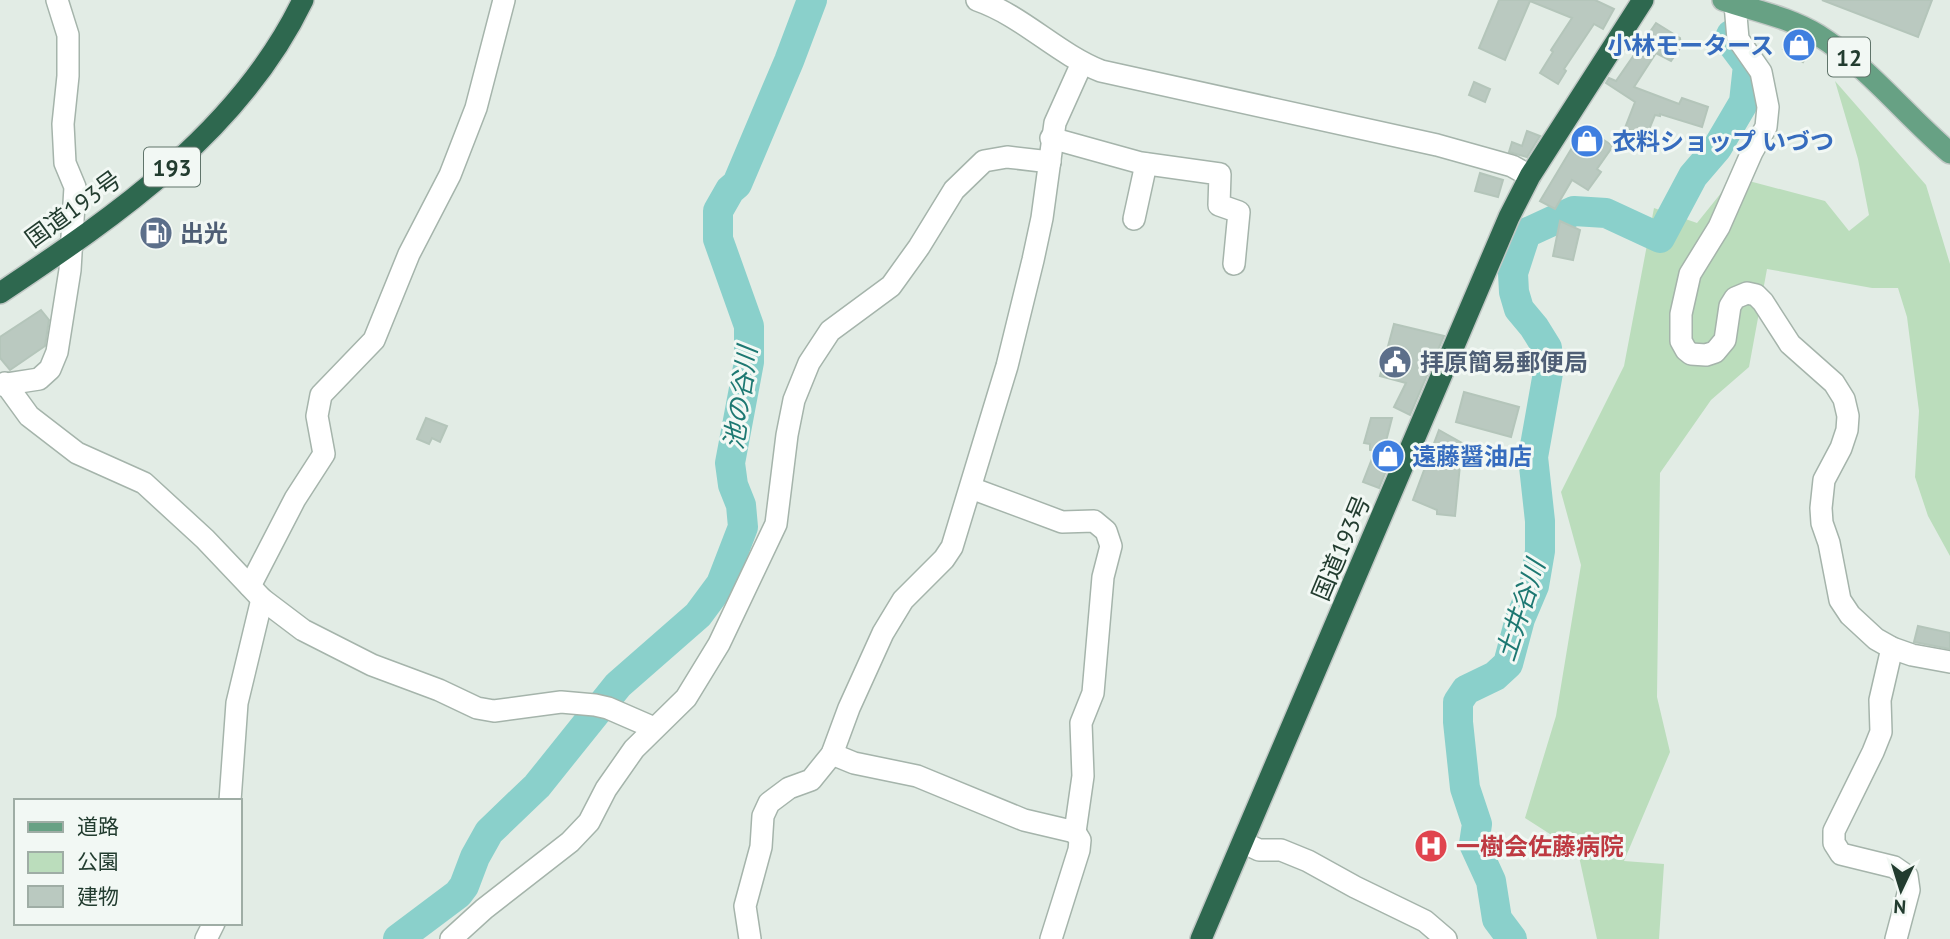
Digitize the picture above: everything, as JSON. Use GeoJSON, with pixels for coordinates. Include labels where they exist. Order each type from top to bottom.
{"type":"FeatureCollection","features":[{"type":"Feature","properties":{"kind":"highway","name":"国道193号"},"geometry":{"type":"LineString","coordinates":[[0,293],[71,246],[163,176],[220,119],[258,75],[303,0]]}},
{"type":"Feature","properties":{"kind":"highway","name":"国道193号"},"geometry":{"type":"LineString","coordinates":[[1201,939],[1488,266],[1530,176],[1643,0]]}},
{"type":"Feature","properties":{"kind":"main road","name":"12"},"geometry":{"type":"LineString","coordinates":[[1729,2],[1766,12],[1817,34],[1856,62],[1950,153]]}},
{"type":"Feature","properties":{"kind":"street"},"geometry":{"type":"LineString","coordinates":[[2,384],[39,379],[50,369],[57,352],[71,270],[75,187],[65,163],[63,124],[68,76],[68,35],[57,0]]}},
{"type":"Feature","properties":{"kind":"street"},"geometry":{"type":"LineString","coordinates":[[230,799],[237,703],[256,593],[295,499],[324,454],[317,416],[321,395],[374,340],[409,254],[450,175],[476,108],[504,0]]}},
{"type":"Feature","properties":{"kind":"street"},"geometry":{"type":"LineString","coordinates":[[978,0],[1026,24],[1082,63],[1101,71],[1437,145],[1512,166],[1530,176]]}},
{"type":"Feature","properties":{"kind":"street"},"geometry":{"type":"LineString","coordinates":[[1729,2],[1738,39],[1761,72],[1768,107],[1766,127],[1719,227],[1690,274],[1681,314],[1681,341],[1691,354],[1706,355],[1715,352],[1725,340],[1730,306],[1735,298],[1747,293],[1756,295],[1790,344],[1833,383],[1844,399],[1848,416],[1847,430],[1824,480],[1822,523],[1829,543],[1840,600],[1850,615],[1876,639],[1912,655],[1950,662]]}},
{"type":"Feature","properties":{"kind":"street"},"geometry":{"type":"LineString","coordinates":[[750,939],[745,906],[761,847],[763,816],[769,803],[789,788],[811,780],[832,754],[849,708],[883,633],[903,600],[944,559],[952,547],[1007,366],[1042,218],[1055,123],[1082,63]]}},
{"type":"Feature","properties":{"kind":"street"},"geometry":{"type":"LineString","coordinates":[[1051,138],[1146,164],[1220,174],[1219,205],[1239,212],[1234,264]]}},
{"type":"Feature","properties":{"kind":"street"},"geometry":{"type":"LineString","coordinates":[[451,939],[484,909],[570,842],[589,822],[606,789],[634,748],[686,698],[719,644],[776,524],[794,400],[810,363],[830,331],[891,286],[954,190],[984,161],[1007,157],[1050,162]]}},
{"type":"Feature","properties":{"kind":"street"},"geometry":{"type":"LineString","coordinates":[[1135,219],[1146,164]]}},
{"type":"Feature","properties":{"kind":"street"},"geometry":{"type":"LineString","coordinates":[[2,384],[29,416],[77,453],[144,483],[205,539],[256,593],[303,630],[372,665],[439,690],[477,708],[494,711],[561,702],[601,706],[654,728]]}},
{"type":"Feature","properties":{"kind":"street"},"geometry":{"type":"LineString","coordinates":[[971,488],[1062,522],[1094,521],[1106,531],[1111,545],[1103,577],[1093,693],[1081,723],[1083,776],[1075,832],[1080,840],[1079,850],[1051,939]]}},
{"type":"Feature","properties":{"kind":"street"},"geometry":{"type":"LineString","coordinates":[[1892,648],[1880,700],[1881,732],[1834,831],[1834,843],[1841,853],[1894,867],[1907,876],[1909,890],[1896,939]]}},
{"type":"Feature","properties":{"kind":"street"},"geometry":{"type":"LineString","coordinates":[[832,754],[854,763],[917,776],[1024,820],[1075,832]]}},
{"type":"Feature","properties":{"kind":"street"},"geometry":{"type":"LineString","coordinates":[[1244,843],[1259,850],[1281,850],[1308,861],[1354,887],[1425,921],[1446,939]]}},
{"type":"Feature","properties":{"kind":"green space"},"geometry":{"type":"Polygon","coordinates":[[[1835,81],[1926,185],[1950,264],[1950,556],[1928,516],[1915,477],[1919,411],[1907,317],[1898,288],[1872,288],[1767,269],[1749,367],[1711,400],[1660,473],[1657,697],[1670,752],[1624,861],[1664,864],[1659,939],[1597,939],[1578,852],[1525,818],[1556,716],[1581,565],[1561,492],[1624,366],[1654,208],[1697,223],[1734,177],[1825,201],[1849,231],[1869,215],[1858,159],[1835,81]]]}},
{"type":"Feature","properties":{"kind":"building"},"geometry":{"type":"Polygon","coordinates":[[[1499,0],[1595,0],[1614,9],[1603,29],[1594,24],[1564,69],[1566,71],[1558,84],[1540,73],[1572,18],[1530,1],[1505,60],[1479,48],[1499,0]]]}},
{"type":"Feature","properties":{"kind":"building"},"geometry":{"type":"Polygon","coordinates":[[[1822,0],[1932,0],[1918,37],[1822,0]]]}},
{"type":"Feature","properties":{"kind":"building"},"geometry":{"type":"Polygon","coordinates":[[[1656,23],[1680,38],[1681,47],[1671,61],[1656,53],[1634,87],[1679,104],[1682,98],[1708,107],[1702,127],[1660,114],[1655,115],[1646,137],[1625,128],[1635,102],[1606,83],[1609,78],[1616,81],[1656,23]]]}},
{"type":"Feature","properties":{"kind":"building"},"geometry":{"type":"Polygon","coordinates":[[[1789,35],[1812,47],[1803,62],[1783,49],[1789,35]]]}},
{"type":"Feature","properties":{"kind":"building"},"geometry":{"type":"Polygon","coordinates":[[[1474,82],[1490,89],[1485,102],[1469,95],[1474,82]]]}},
{"type":"Feature","properties":{"kind":"building"},"geometry":{"type":"Polygon","coordinates":[[[1527,131],[1540,136],[1527,157],[1509,152],[1512,142],[1522,146],[1527,131]]]}},
{"type":"Feature","properties":{"kind":"building"},"geometry":{"type":"Polygon","coordinates":[[[1582,131],[1613,146],[1597,169],[1601,172],[1588,190],[1572,180],[1555,209],[1540,201],[1582,131]]]}},
{"type":"Feature","properties":{"kind":"building"},"geometry":{"type":"Polygon","coordinates":[[[1480,173],[1503,180],[1498,197],[1475,191],[1480,173]]]}},
{"type":"Feature","properties":{"kind":"building"},"geometry":{"type":"Polygon","coordinates":[[[1560,221],[1580,230],[1573,260],[1553,256],[1560,221]]]}},
{"type":"Feature","properties":{"kind":"building"},"geometry":{"type":"Polygon","coordinates":[[[41,310],[49,320],[45,346],[10,370],[0,358],[0,337],[41,310]]]}},
{"type":"Feature","properties":{"kind":"building"},"geometry":{"type":"Polygon","coordinates":[[[1394,324],[1444,336],[1410,415],[1394,407],[1406,383],[1380,376],[1394,324]]]}},
{"type":"Feature","properties":{"kind":"building"},"geometry":{"type":"Polygon","coordinates":[[[1464,392],[1519,407],[1511,437],[1456,422],[1464,392]]]}},
{"type":"Feature","properties":{"kind":"building"},"geometry":{"type":"Polygon","coordinates":[[[426,418],[447,426],[440,442],[432,438],[429,444],[417,439],[426,418]]]}},
{"type":"Feature","properties":{"kind":"building"},"geometry":{"type":"Polygon","coordinates":[[[1371,418],[1392,418],[1384,449],[1394,452],[1379,488],[1363,482],[1375,451],[1370,450],[1370,444],[1364,443],[1371,418]]]}},
{"type":"Feature","properties":{"kind":"building"},"geometry":{"type":"Polygon","coordinates":[[[1439,430],[1462,443],[1457,463],[1460,465],[1455,516],[1437,514],[1437,510],[1413,500],[1439,430]]]}},
{"type":"Feature","properties":{"kind":"building"},"geometry":{"type":"Polygon","coordinates":[[[1918,626],[1950,633],[1950,649],[1914,642],[1918,626]]]}},
{"type":"Feature","properties":{"kind":"waterway","name":"池の谷川"},"geometry":{"type":"LineString","coordinates":[[398,939],[458,894],[489,832],[537,786],[618,685],[698,615],[721,584],[743,527],[741,505],[733,485],[730,463],[749,362],[749,326],[718,239],[718,211],[730,190],[737,184],[812,0]]}},
{"type":"Feature","properties":{"kind":"waterway","name":"土井谷川"},"geometry":{"type":"LineString","coordinates":[[1512,939],[1497,919],[1491,881],[1474,844],[1477,824],[1465,788],[1458,702],[1466,690],[1495,676],[1508,664],[1520,619],[1534,586],[1540,551],[1540,521],[1533,457],[1549,367],[1547,348],[1519,309],[1514,292],[1513,273],[1526,233],[1574,211],[1606,213],[1660,238],[1693,176],[1717,148],[1744,102],[1748,65],[1733,45],[1731,35]]}},
{"type":"Feature","properties":{"kind":"place","name":"小林モータース"},"geometry":{"type":"Point","coordinates":[1799,45]}},
{"type":"Feature","properties":{"kind":"place","name":"衣料ショップ いづつ"},"geometry":{"type":"Point","coordinates":[1587,141]}},
{"type":"Feature","properties":{"kind":"place","name":"出光"},"geometry":{"type":"Point","coordinates":[156,233]}},
{"type":"Feature","properties":{"kind":"place","name":"拝原簡易郵便局"},"geometry":{"type":"Point","coordinates":[1395,362]}},
{"type":"Feature","properties":{"kind":"place","name":"遠藤醤油店"},"geometry":{"type":"Point","coordinates":[1388,456]}},
{"type":"Feature","properties":{"kind":"place","name":"一樹会佐藤病院"},"geometry":{"type":"Point","coordinates":[1431,846]}}]}
